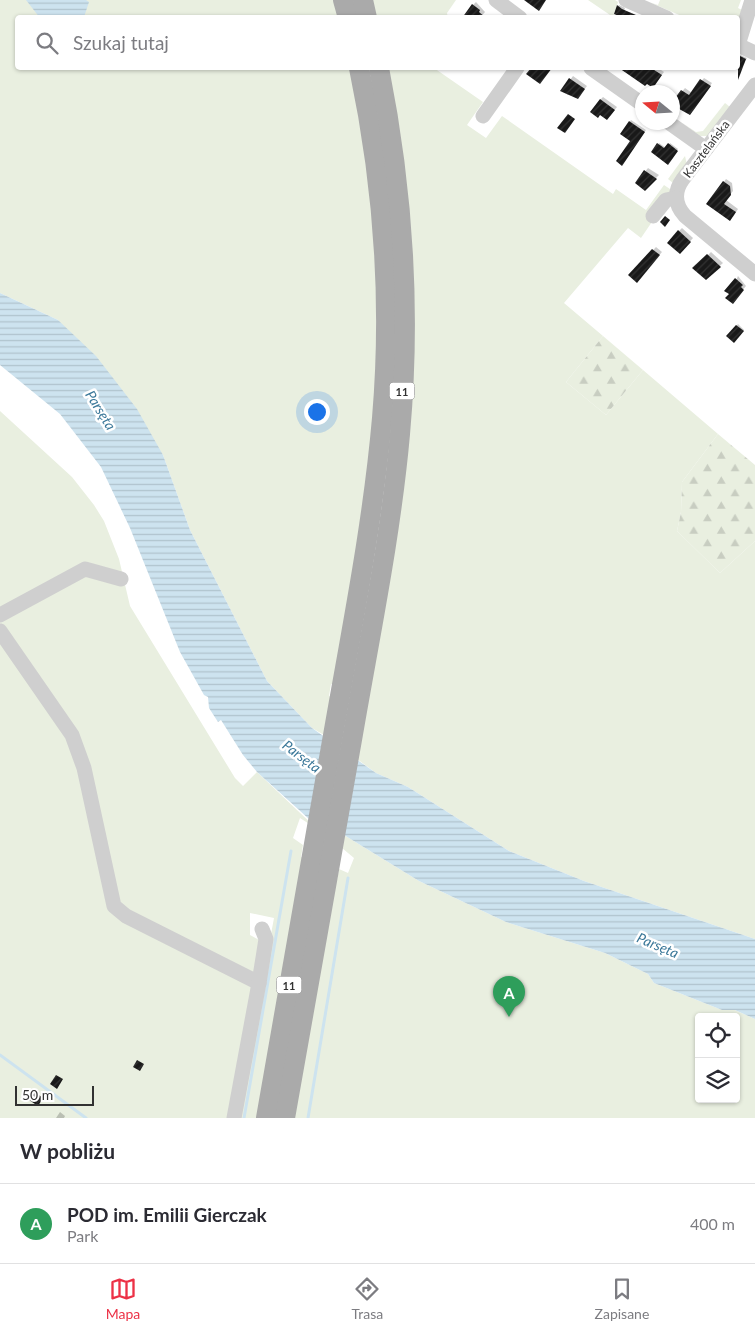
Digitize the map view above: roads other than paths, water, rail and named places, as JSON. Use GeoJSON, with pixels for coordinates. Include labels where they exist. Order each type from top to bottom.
{"type":"FeatureCollection","features":[{"type":"Feature","properties":{"kind":"main road"},"geometry":{"type":"LineString","coordinates":[[343,0],[347,15]]}},
{"type":"Feature","properties":{"kind":"main road"},"geometry":{"type":"LineString","coordinates":[[363,0],[366,15]]}},
{"type":"Feature","properties":{"kind":"main road","name":"11"},"geometry":{"type":"LineString","coordinates":[[266,1118],[372,510],[381,431],[385,362],[385,283],[382,223],[360,70]]}},
{"type":"Feature","properties":{"kind":"main road","name":"11"},"geometry":{"type":"LineString","coordinates":[[285,1118],[392,498],[400,431],[404,354],[404,282],[397,180],[378,70]]}},
{"type":"Feature","properties":{"kind":"street"},"geometry":{"type":"LineString","coordinates":[[496,0],[516,15]]}},
{"type":"Feature","properties":{"kind":"street"},"geometry":{"type":"LineString","coordinates":[[626,0],[659,15]]}},
{"type":"Feature","properties":{"kind":"street"},"geometry":{"type":"LineString","coordinates":[[740,39],[752,0]]}},
{"type":"Feature","properties":{"kind":"street"},"geometry":{"type":"LineString","coordinates":[[740,46],[755,52]]}},
{"type":"Feature","properties":{"kind":"street"},"geometry":{"type":"LineString","coordinates":[[483,116],[516,70]]}},
{"type":"Feature","properties":{"kind":"street"},"geometry":{"type":"LineString","coordinates":[[594,70],[635,99]]}},
{"type":"Feature","properties":{"kind":"street","name":"Kasztelańska"},"geometry":{"type":"LineString","coordinates":[[676,198],[680,183],[755,86]]}},
{"type":"Feature","properties":{"kind":"street"},"geometry":{"type":"LineString","coordinates":[[679,130],[706,149]]}},
{"type":"Feature","properties":{"kind":"street"},"geometry":{"type":"LineString","coordinates":[[652,216],[666,200],[676,198],[678,208],[685,216],[755,274]]}},
{"type":"Feature","properties":{"kind":"street"},"geometry":{"type":"LineString","coordinates":[[0,615],[85,569],[121,579]]}},
{"type":"Feature","properties":{"kind":"street"},"geometry":{"type":"LineString","coordinates":[[0,631],[72,735],[84,768],[114,906],[126,916],[259,983]]}},
{"type":"Feature","properties":{"kind":"street"},"geometry":{"type":"LineString","coordinates":[[234,1118],[266,939],[262,929]]}},
{"type":"Feature","properties":{"kind":"water"},"geometry":{"type":"Polygon","coordinates":[[[26,0],[86,0],[89,2],[85,15],[38,15],[26,0]]]}},
{"type":"Feature","properties":{"kind":"water","name":"Parsęta"},"geometry":{"type":"Polygon","coordinates":[[[0,293],[58,320],[96,356],[137,409],[163,455],[190,530],[267,681],[312,728],[376,773],[408,787],[509,851],[584,881],[755,939],[755,1019],[735,1010],[722,1010],[654,983],[648,974],[605,953],[506,922],[419,881],[344,835],[309,819],[257,772],[243,755],[221,720],[218,722],[209,708],[208,697],[204,695],[180,652],[130,528],[101,467],[60,414],[0,365],[0,293]]]}},
{"type":"Feature","properties":{"kind":"waterway"},"geometry":{"type":"LineString","coordinates":[[244,1118],[291,851]]}},
{"type":"Feature","properties":{"kind":"waterway"},"geometry":{"type":"LineString","coordinates":[[308,1118],[348,878]]}},
{"type":"Feature","properties":{"kind":"waterway"},"geometry":{"type":"LineString","coordinates":[[0,1055],[86,1118]]}},
{"type":"Feature","properties":{"kind":"place","name":"POD im. Emilii Gierczak"},"geometry":{"type":"Point","coordinates":[509,1017]}}]}
